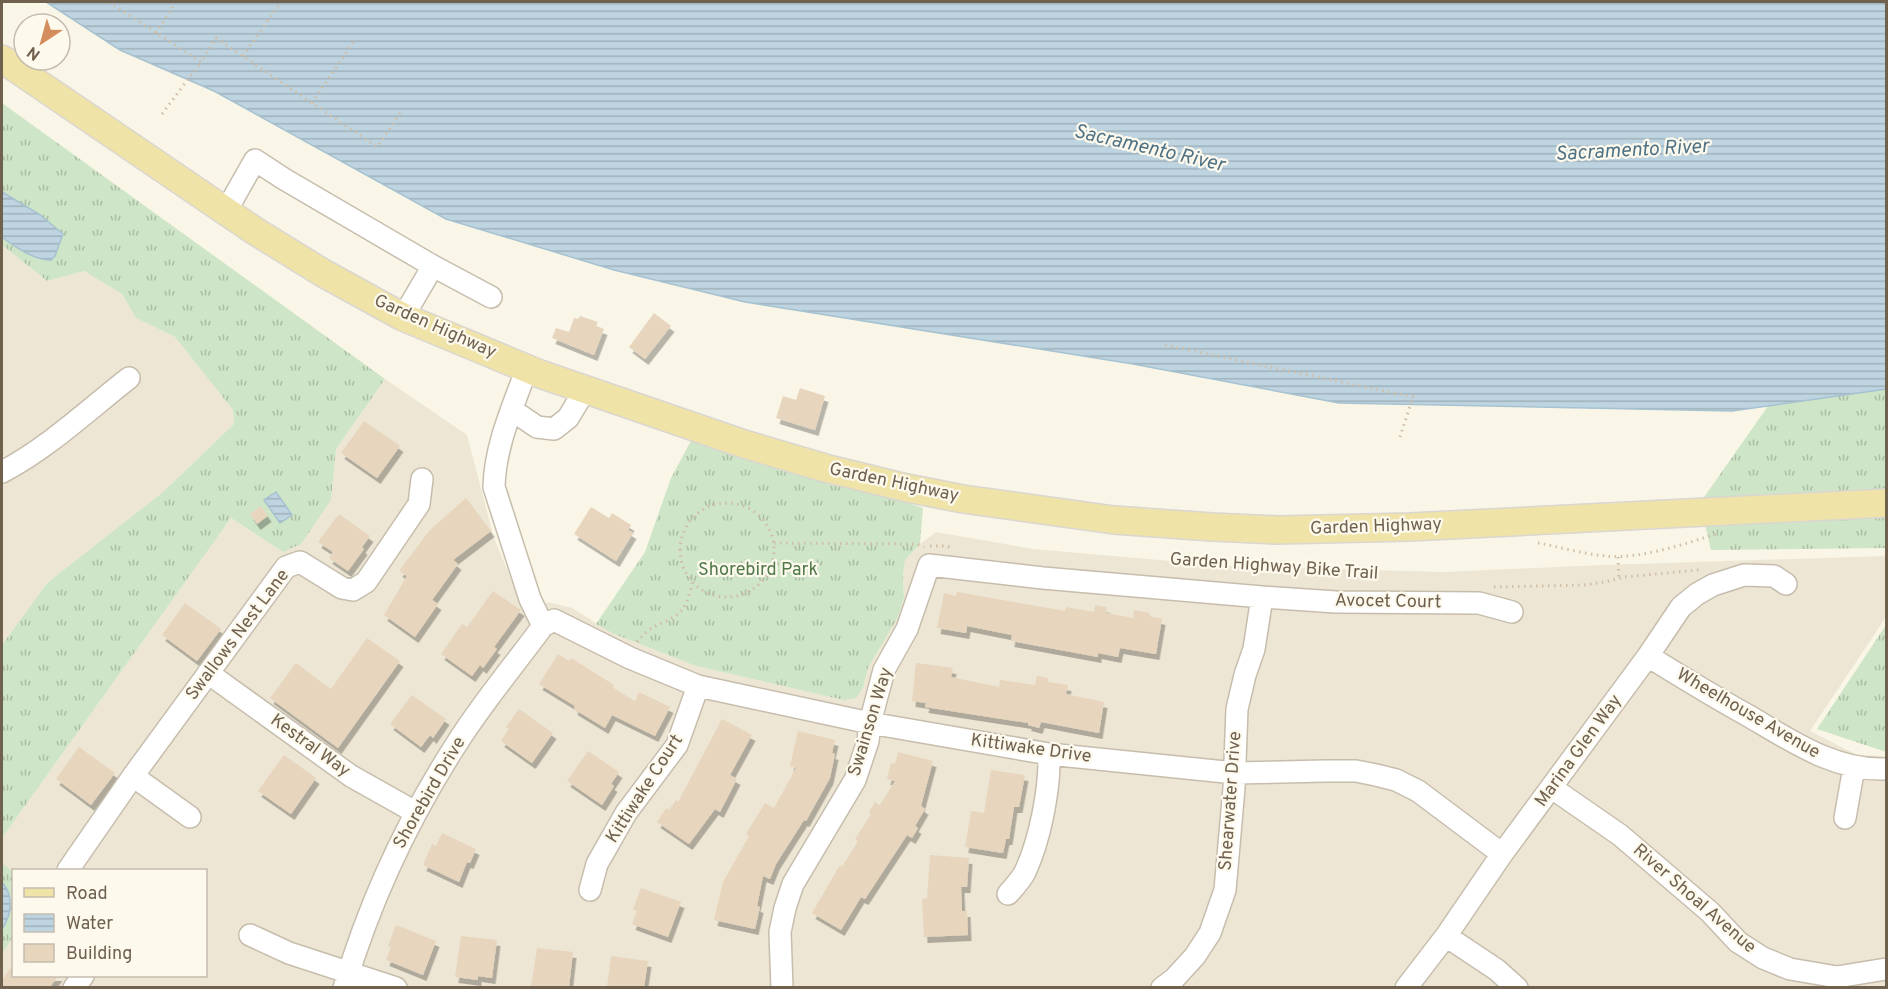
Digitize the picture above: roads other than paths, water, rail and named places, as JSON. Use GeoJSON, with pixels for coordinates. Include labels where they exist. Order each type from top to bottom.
{"type":"FeatureCollection","features":[{"type":"Feature","properties":{"kind":"main road","name":"Garden Highway"},"geometry":{"type":"LineString","coordinates":[[2,59],[226,211],[323,273],[403,317],[585,390],[744,444],[825,468],[963,498],[1114,520],[1212,527],[1344,530],[1887,503]]}},
{"type":"Feature","properties":{"kind":"street"},"geometry":{"type":"LineString","coordinates":[[226,211],[255,160],[433,266],[491,297]]}},
{"type":"Feature","properties":{"kind":"street"},"geometry":{"type":"LineString","coordinates":[[403,317],[433,266]]}},
{"type":"Feature","properties":{"kind":"street"},"geometry":{"type":"LineString","coordinates":[[527,368],[502,436],[495,473],[495,487],[530,599],[548,623]]}},
{"type":"Feature","properties":{"kind":"street"},"geometry":{"type":"LineString","coordinates":[[2,472],[56,436],[129,378]]}},
{"type":"Feature","properties":{"kind":"street"},"geometry":{"type":"LineString","coordinates":[[512,410],[537,427],[554,429],[568,418],[585,390]]}},
{"type":"Feature","properties":{"kind":"street","name":"Swallows Nest Lane"},"geometry":{"type":"LineString","coordinates":[[69,869],[133,776],[286,567],[300,562],[342,588],[353,590],[366,582],[419,504],[422,479]]}},
{"type":"Feature","properties":{"kind":"street","name":"Swainson Way"},"geometry":{"type":"LineString","coordinates":[[782,987],[780,932],[793,884],[855,780],[868,741],[870,723],[884,670],[907,628],[929,565],[1043,578],[1262,597]]}},
{"type":"Feature","properties":{"kind":"street","name":"Marina Glen Way"},"geometry":{"type":"LineString","coordinates":[[1406,987],[1446,936],[1502,854],[1648,656],[1681,607],[1713,585],[1744,575],[1774,576],[1786,584]]}},
{"type":"Feature","properties":{"kind":"street","name":"Avocet Court"},"geometry":{"type":"LineString","coordinates":[[1262,597],[1336,602],[1479,603],[1512,612]]}},
{"type":"Feature","properties":{"kind":"street","name":"Shearwater Drive"},"geometry":{"type":"LineString","coordinates":[[1162,987],[1174,979],[1195,956],[1210,933],[1225,890],[1237,709],[1254,649],[1262,597]]}},
{"type":"Feature","properties":{"kind":"street","name":"Kittiwake Drive"},"geometry":{"type":"LineString","coordinates":[[548,623],[698,686],[870,723],[1049,754],[1234,773],[1346,771],[1386,777],[1418,791],[1502,854]]}},
{"type":"Feature","properties":{"kind":"street","name":"Shorebird Drive"},"geometry":{"type":"LineString","coordinates":[[346,980],[370,912],[415,812],[460,738],[548,623]]}},
{"type":"Feature","properties":{"kind":"street","name":"Wheelhouse Avenue"},"geometry":{"type":"LineString","coordinates":[[1648,656],[1823,757],[1854,767],[1887,769]]}},
{"type":"Feature","properties":{"kind":"street","name":"Kestral Way"},"geometry":{"type":"LineString","coordinates":[[208,673],[351,776],[415,812]]}},
{"type":"Feature","properties":{"kind":"street","name":"Kittiwake Court"},"geometry":{"type":"LineString","coordinates":[[590,891],[597,864],[626,813],[677,745],[698,686]]}},
{"type":"Feature","properties":{"kind":"street"},"geometry":{"type":"LineString","coordinates":[[1008,894],[1024,873],[1040,824],[1049,771],[1049,754]]}},
{"type":"Feature","properties":{"kind":"street"},"geometry":{"type":"LineString","coordinates":[[1845,818],[1854,767]]}},
{"type":"Feature","properties":{"kind":"street"},"geometry":{"type":"LineString","coordinates":[[133,776],[190,817]]}},
{"type":"Feature","properties":{"kind":"street","name":"River Shoal Avenue"},"geometry":{"type":"LineString","coordinates":[[1552,788],[1620,835],[1710,912],[1738,942],[1763,958],[1790,969],[1837,977],[1887,969]]}},
{"type":"Feature","properties":{"kind":"street"},"geometry":{"type":"LineString","coordinates":[[250,935],[346,980],[396,987]]}},
{"type":"Feature","properties":{"kind":"street"},"geometry":{"type":"LineString","coordinates":[[1446,936],[1497,970],[1517,987]]}},
{"type":"Feature","properties":{"kind":"water","name":"Sacramento River"},"geometry":{"type":"Polygon","coordinates":[[[46,2],[1886,2],[1886,389],[1732,411],[1339,403],[1133,364],[745,302],[614,270],[446,219],[214,91],[120,50],[72,19],[72,12],[61,12],[46,2]]]}},
{"type":"Feature","properties":{"kind":"water"},"geometry":{"type":"Polygon","coordinates":[[[2,192],[39,214],[63,234],[55,256],[51,260],[32,256],[2,237],[2,192]]]}},
{"type":"Feature","properties":{"kind":"water"},"geometry":{"type":"Polygon","coordinates":[[[276,492],[292,515],[280,523],[264,500],[276,492]]]}},
{"type":"Feature","properties":{"kind":"water"},"geometry":{"type":"Polygon","coordinates":[[[2,882],[10,899],[10,911],[2,929],[2,882]]]}},
{"type":"Feature","properties":{"kind":"park label","name":"Shorebird Park"},"geometry":{"type":"Point","coordinates":[758,570]}}]}
